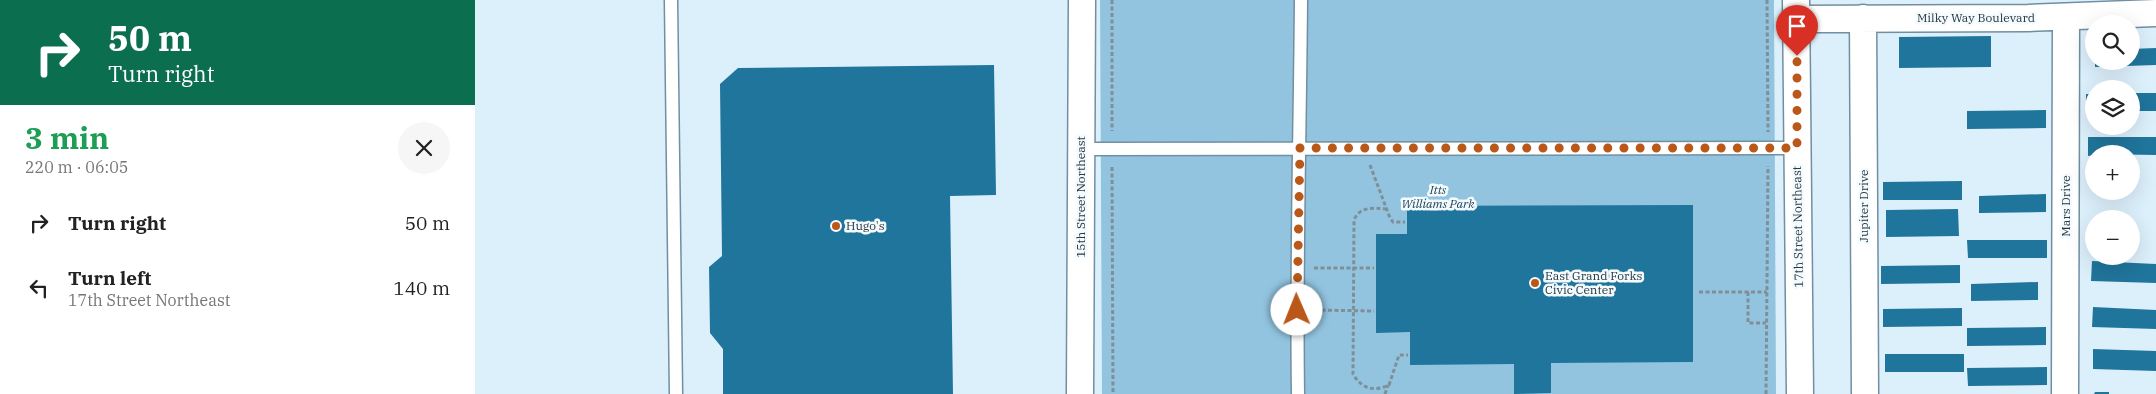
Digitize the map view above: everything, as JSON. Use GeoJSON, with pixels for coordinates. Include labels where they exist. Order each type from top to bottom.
{"type":"FeatureCollection","features":[{"type":"Feature","properties":{"kind":"street","name":"15th Street Northeast"},"geometry":{"type":"LineString","coordinates":[[1080,394],[1081,0]]}},
{"type":"Feature","properties":{"kind":"street","name":"Milky Way Boulevard"},"geometry":{"type":"LineString","coordinates":[[1796,9],[1863,18],[2066,17],[2156,13]]}},
{"type":"Feature","properties":{"kind":"street","name":"17th Street Northeast"},"geometry":{"type":"LineString","coordinates":[[1796,9],[1800,394]]}},
{"type":"Feature","properties":{"kind":"street","name":"Mars Drive"},"geometry":{"type":"LineString","coordinates":[[2065,394],[2066,17]]}},
{"type":"Feature","properties":{"kind":"street","name":"Jupiter Drive"},"geometry":{"type":"LineString","coordinates":[[1863,18],[1865,394]]}},
{"type":"Feature","properties":{"kind":"lane"},"geometry":{"type":"LineString","coordinates":[[671,0],[676,394]]}},
{"type":"Feature","properties":{"kind":"lane"},"geometry":{"type":"LineString","coordinates":[[1298,394],[1297,268],[1301,0]]}},
{"type":"Feature","properties":{"kind":"lane"},"geometry":{"type":"LineString","coordinates":[[1081,149],[1797,148]]}},
{"type":"Feature","properties":{"kind":"path"},"geometry":{"type":"LineString","coordinates":[[1112,0],[1113,394]]}},
{"type":"Feature","properties":{"kind":"path"},"geometry":{"type":"LineString","coordinates":[[1765,394],[1769,148],[1767,0]]}},
{"type":"Feature","properties":{"kind":"path"},"geometry":{"type":"LineString","coordinates":[[1363,148],[1393,222],[1405,222]]}},
{"type":"Feature","properties":{"kind":"path"},"geometry":{"type":"LineString","coordinates":[[1387,209],[1373,208],[1357,213],[1354,220],[1353,374],[1357,381],[1365,388],[1374,390],[1389,385]]}},
{"type":"Feature","properties":{"kind":"path"},"geometry":{"type":"LineString","coordinates":[[1297,268],[1374,268]]}},
{"type":"Feature","properties":{"kind":"path"},"geometry":{"type":"LineString","coordinates":[[1699,292],[1767,292]]}},
{"type":"Feature","properties":{"kind":"path"},"geometry":{"type":"LineString","coordinates":[[1748,292],[1748,323],[1766,323]]}},
{"type":"Feature","properties":{"kind":"path"},"geometry":{"type":"LineString","coordinates":[[1297,310],[1374,311]]}},
{"type":"Feature","properties":{"kind":"path"},"geometry":{"type":"LineString","coordinates":[[1385,394],[1399,355],[1408,355]]}},
{"type":"Feature","properties":{"kind":"green space","name":"Itts Williams Park"},"geometry":{"type":"Polygon","coordinates":[[[1100,0],[1774,0],[1776,394],[1102,394],[1100,0]]]}},
{"type":"Feature","properties":{"kind":"building"},"geometry":{"type":"Polygon","coordinates":[[[1991,36],[1991,67],[1899,68],[1899,37],[1991,36]]]}},
{"type":"Feature","properties":{"kind":"building"},"geometry":{"type":"Polygon","coordinates":[[[2156,48],[2156,65],[2140,66],[2140,49],[2156,48]]]}},
{"type":"Feature","properties":{"kind":"building","name":"Hugo's"},"geometry":{"type":"Polygon","coordinates":[[[994,65],[996,195],[950,196],[953,394],[723,394],[723,349],[710,333],[709,267],[722,256],[720,84],[738,68],[994,65]]]}},
{"type":"Feature","properties":{"kind":"building"},"geometry":{"type":"Polygon","coordinates":[[[2140,93],[2156,93],[2156,111],[2140,111],[2140,93]]]}},
{"type":"Feature","properties":{"kind":"building"},"geometry":{"type":"Polygon","coordinates":[[[2046,110],[2046,128],[1967,129],[1967,111],[2046,110]]]}},
{"type":"Feature","properties":{"kind":"building"},"geometry":{"type":"Polygon","coordinates":[[[2088,137],[2156,137],[2156,155],[2140,155],[2140,145],[2088,145],[2088,137]]]}},
{"type":"Feature","properties":{"kind":"building"},"geometry":{"type":"Polygon","coordinates":[[[1962,181],[1962,200],[1883,200],[1883,182],[1962,181]]]}},
{"type":"Feature","properties":{"kind":"building"},"geometry":{"type":"Polygon","coordinates":[[[2046,194],[2046,212],[1979,213],[1979,196],[2046,194]]]}},
{"type":"Feature","properties":{"kind":"building","name":"East Grand Forks Civic Center"},"geometry":{"type":"Polygon","coordinates":[[[1693,205],[1693,362],[1551,363],[1551,393],[1514,394],[1514,364],[1410,365],[1410,332],[1376,333],[1376,234],[1407,234],[1407,206],[1693,205]]]}},
{"type":"Feature","properties":{"kind":"building"},"geometry":{"type":"Polygon","coordinates":[[[1958,209],[1959,236],[1886,237],[1886,210],[1958,209]]]}},
{"type":"Feature","properties":{"kind":"building"},"geometry":{"type":"Polygon","coordinates":[[[1967,240],[2047,240],[2047,258],[1968,258],[1967,240]]]}},
{"type":"Feature","properties":{"kind":"building"},"geometry":{"type":"Polygon","coordinates":[[[2156,264],[2156,283],[2091,281],[2092,265],[2156,264]]]}},
{"type":"Feature","properties":{"kind":"building"},"geometry":{"type":"Polygon","coordinates":[[[1960,265],[1960,283],[1881,284],[1881,266],[1960,265]]]}},
{"type":"Feature","properties":{"kind":"building"},"geometry":{"type":"Polygon","coordinates":[[[2038,282],[2038,300],[1971,301],[1971,284],[2038,282]]]}},
{"type":"Feature","properties":{"kind":"building"},"geometry":{"type":"Polygon","coordinates":[[[2093,307],[2156,310],[2156,329],[2092,327],[2093,307]]]}},
{"type":"Feature","properties":{"kind":"building"},"geometry":{"type":"Polygon","coordinates":[[[1962,308],[1962,326],[1883,327],[1883,309],[1962,308]]]}},
{"type":"Feature","properties":{"kind":"building"},"geometry":{"type":"Polygon","coordinates":[[[2046,327],[2046,345],[1967,346],[1967,328],[2046,327]]]}},
{"type":"Feature","properties":{"kind":"building"},"geometry":{"type":"Polygon","coordinates":[[[2093,349],[2156,351],[2156,371],[2093,369],[2093,349]]]}},
{"type":"Feature","properties":{"kind":"building"},"geometry":{"type":"Polygon","coordinates":[[[1885,354],[1964,354],[1964,372],[1885,372],[1885,354]]]}},
{"type":"Feature","properties":{"kind":"building"},"geometry":{"type":"Polygon","coordinates":[[[2047,367],[2047,385],[1968,386],[1967,368],[2047,367]]]}},
{"type":"Feature","properties":{"kind":"building"},"geometry":{"type":"Polygon","coordinates":[[[2095,392],[2109,392],[2109,394],[2094,394],[2095,392]]]}},
{"type":"Feature","properties":{"kind":"place","name":"Hugo's"},"geometry":{"type":"Point","coordinates":[836,226]}},
{"type":"Feature","properties":{"kind":"place","name":"East Grand Forks Civic Center"},"geometry":{"type":"Point","coordinates":[1535,283]}},
{"type":"Feature","properties":{"kind":"route"},"geometry":{"type":"LineString","coordinates":[[1297,310],[1300,148],[1797,148],[1797,56]]}}]}
